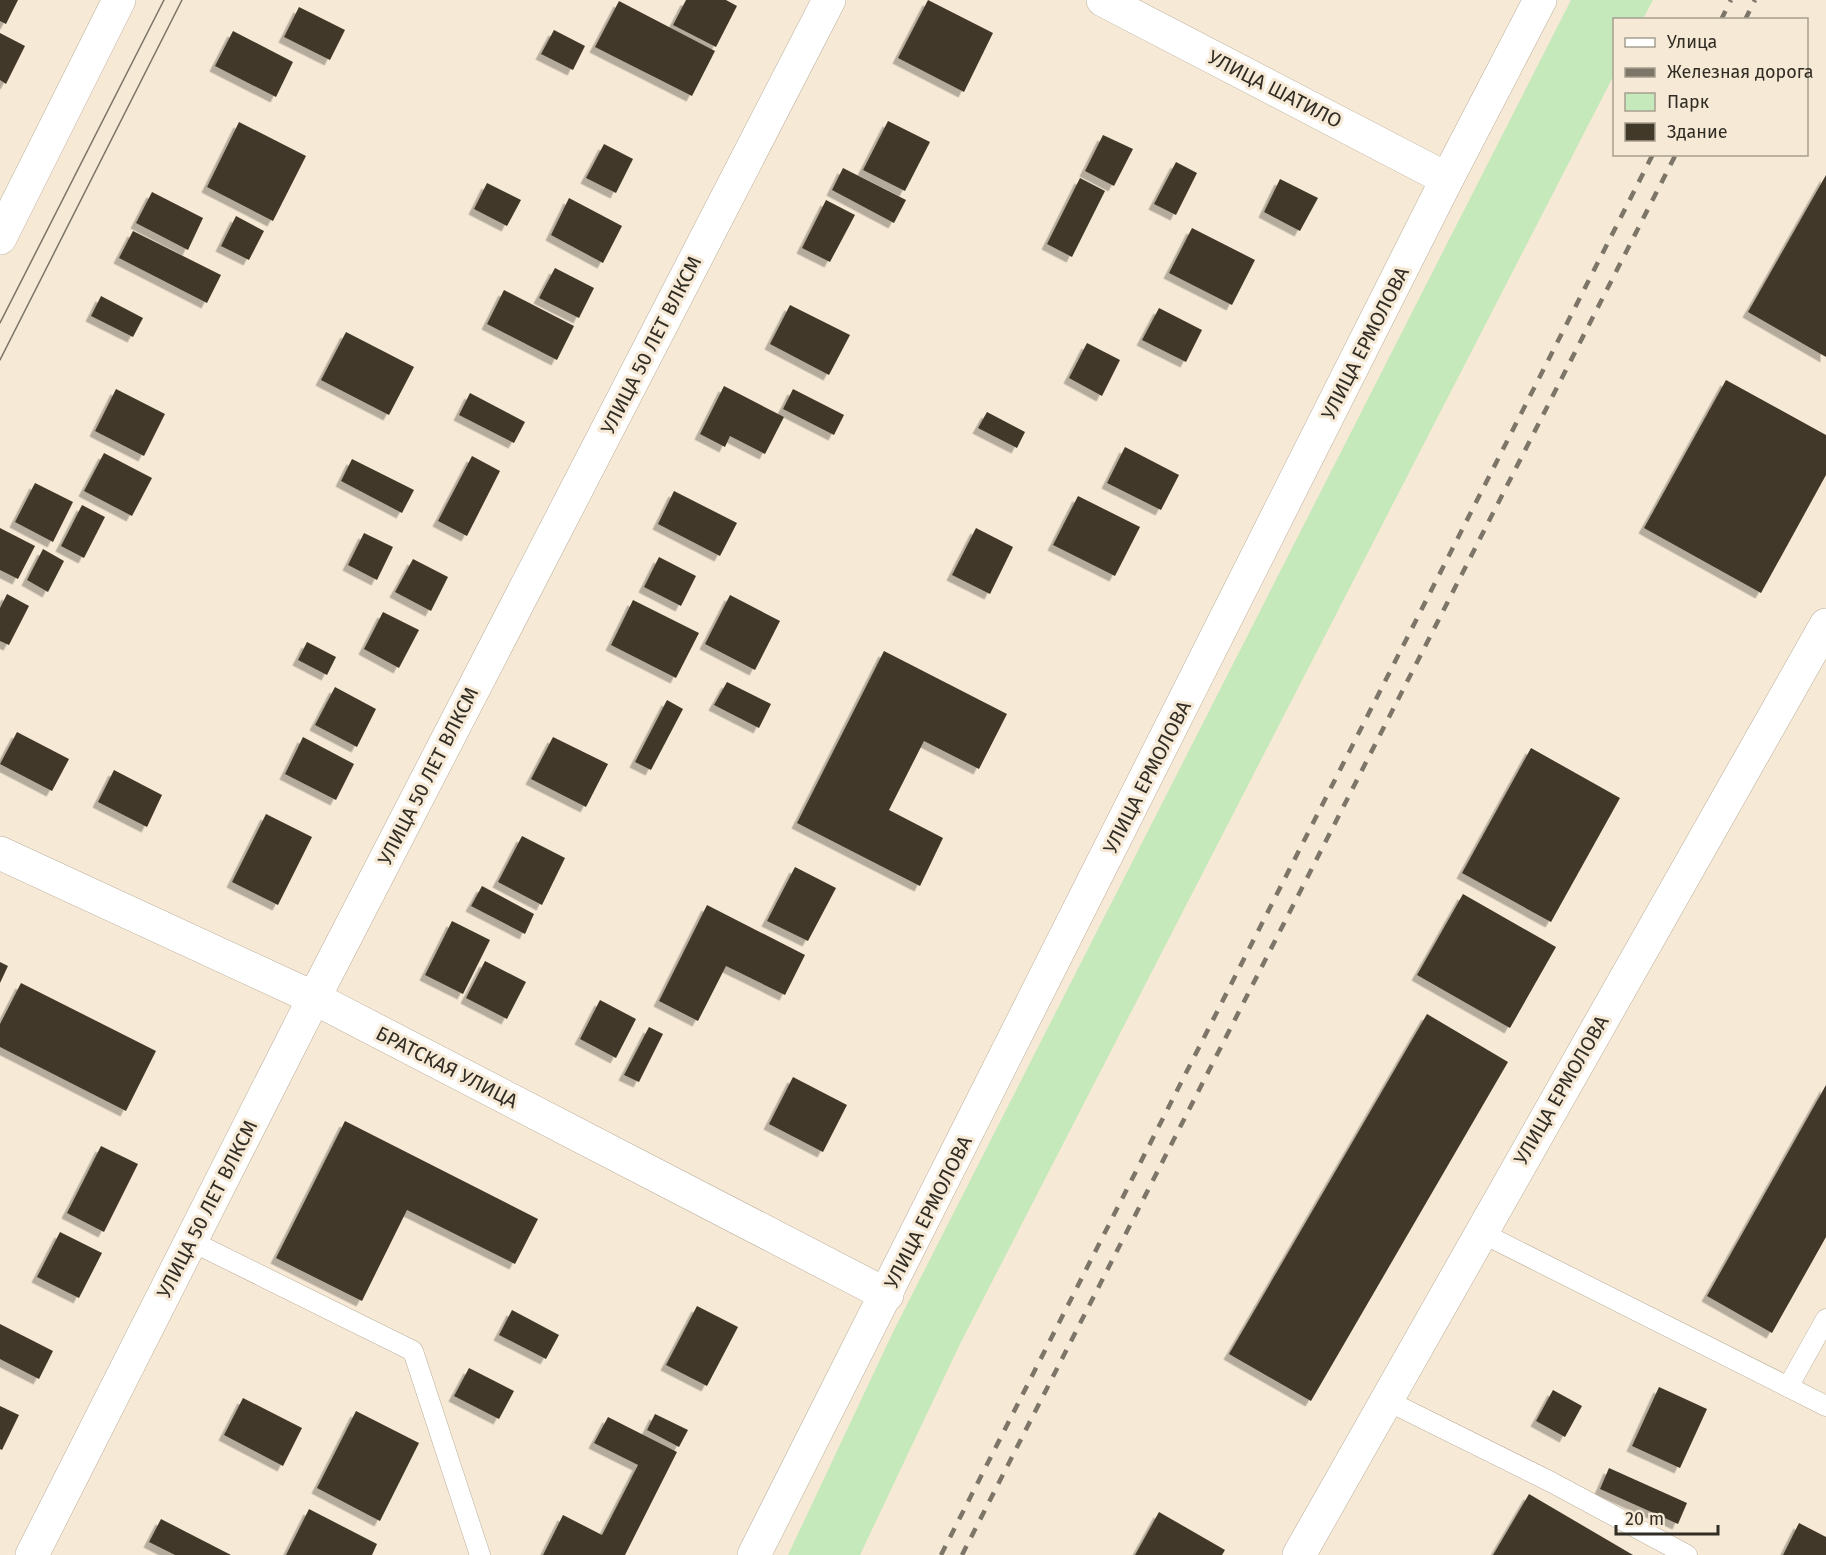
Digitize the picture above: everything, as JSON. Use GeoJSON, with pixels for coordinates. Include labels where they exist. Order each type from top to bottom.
{"type":"FeatureCollection","features":[{"type":"Feature","properties":{"kind":"street"},"geometry":{"type":"LineString","coordinates":[[0,238],[119,0]]}},
{"type":"Feature","properties":{"kind":"street","name":"УЛИЦА 50 ЛЕТ ВЛКСМ"},"geometry":{"type":"LineString","coordinates":[[32,1555],[314,998],[829,0]]}},
{"type":"Feature","properties":{"kind":"street","name":"УЛИЦА ШАТИЛО"},"geometry":{"type":"LineString","coordinates":[[1102,0],[1447,179]]}},
{"type":"Feature","properties":{"kind":"street","name":"УЛИЦА ЕРМОЛОВА"},"geometry":{"type":"LineString","coordinates":[[754,1555],[1447,179],[1540,0]]}},
{"type":"Feature","properties":{"kind":"street","name":"УЛИЦА ЕРМОЛОВА"},"geometry":{"type":"LineString","coordinates":[[1299,1555],[1826,625]]}},
{"type":"Feature","properties":{"kind":"street","name":"БРАТСКАЯ УЛИЦА"},"geometry":{"type":"LineString","coordinates":[[0,853],[314,998],[887,1294]]}},
{"type":"Feature","properties":{"kind":"lane"},"geometry":{"type":"LineString","coordinates":[[1480,1232],[1826,1406]]}},
{"type":"Feature","properties":{"kind":"lane"},"geometry":{"type":"LineString","coordinates":[[191,1241],[413,1351],[480,1555]]}},
{"type":"Feature","properties":{"kind":"lane"},"geometry":{"type":"LineString","coordinates":[[1788,1387],[1826,1319]]}},
{"type":"Feature","properties":{"kind":"lane"},"geometry":{"type":"LineString","coordinates":[[1386,1401],[1551,1482],[1687,1555]]}},
{"type":"Feature","properties":{"kind":"green space"},"geometry":{"type":"Polygon","coordinates":[[[1571,0],[1653,0],[1644,18],[1613,18],[1613,77],[960,1344],[860,1555],[788,1555],[894,1330],[1571,0]]]}},
{"type":"Feature","properties":{"kind":"building"},"geometry":{"type":"Polygon","coordinates":[[[0,0],[18,0],[6,24],[0,21],[0,0]]]}},
{"type":"Feature","properties":{"kind":"building"},"geometry":{"type":"Polygon","coordinates":[[[686,0],[726,0],[737,6],[716,47],[673,25],[686,0]]]}},
{"type":"Feature","properties":{"kind":"building"},"geometry":{"type":"Polygon","coordinates":[[[928,0],[993,33],[964,92],[898,58],[928,0]]]}},
{"type":"Feature","properties":{"kind":"building"},"geometry":{"type":"Polygon","coordinates":[[[619,1],[715,51],[692,96],[595,47],[619,1]]]}},
{"type":"Feature","properties":{"kind":"building"},"geometry":{"type":"Polygon","coordinates":[[[299,7],[345,30],[330,60],[284,37],[299,7]]]}},
{"type":"Feature","properties":{"kind":"building"},"geometry":{"type":"Polygon","coordinates":[[[554,30],[585,46],[573,70],[541,54],[554,30]]]}},
{"type":"Feature","properties":{"kind":"building"},"geometry":{"type":"Polygon","coordinates":[[[233,31],[293,62],[276,97],[215,66],[233,31]]]}},
{"type":"Feature","properties":{"kind":"building"},"geometry":{"type":"Polygon","coordinates":[[[0,33],[25,46],[6,84],[0,80],[0,33]]]}},
{"type":"Feature","properties":{"kind":"building"},"geometry":{"type":"Polygon","coordinates":[[[888,121],[930,142],[905,191],[863,170],[888,121]]]}},
{"type":"Feature","properties":{"kind":"building"},"geometry":{"type":"Polygon","coordinates":[[[239,122],[306,156],[273,221],[207,187],[239,122]]]}},
{"type":"Feature","properties":{"kind":"building"},"geometry":{"type":"Polygon","coordinates":[[[1103,135],[1133,149],[1114,186],[1085,171],[1103,135]]]}},
{"type":"Feature","properties":{"kind":"building"},"geometry":{"type":"Polygon","coordinates":[[[604,144],[633,159],[616,193],[586,178],[604,144]]]}},
{"type":"Feature","properties":{"kind":"building"},"geometry":{"type":"Polygon","coordinates":[[[1176,162],[1197,173],[1176,215],[1154,204],[1176,162]]]}},
{"type":"Feature","properties":{"kind":"building"},"geometry":{"type":"Polygon","coordinates":[[[843,168],[906,200],[894,223],[832,190],[843,168]]]}},
{"type":"Feature","properties":{"kind":"building"},"geometry":{"type":"Polygon","coordinates":[[[1826,175],[1826,357],[1748,312],[1826,175]]]}},
{"type":"Feature","properties":{"kind":"building"},"geometry":{"type":"Polygon","coordinates":[[[1080,178],[1105,191],[1072,257],[1047,244],[1080,178]]]}},
{"type":"Feature","properties":{"kind":"building"},"geometry":{"type":"Polygon","coordinates":[[[1280,179],[1318,198],[1300,231],[1264,212],[1280,179]]]}},
{"type":"Feature","properties":{"kind":"building"},"geometry":{"type":"Polygon","coordinates":[[[487,183],[521,200],[507,226],[474,209],[487,183]]]}},
{"type":"Feature","properties":{"kind":"building"},"geometry":{"type":"Polygon","coordinates":[[[152,192],[203,218],[188,250],[136,223],[152,192]]]}},
{"type":"Feature","properties":{"kind":"building"},"geometry":{"type":"Polygon","coordinates":[[[569,198],[622,226],[603,263],[551,235],[569,198]]]}},
{"type":"Feature","properties":{"kind":"building"},"geometry":{"type":"Polygon","coordinates":[[[826,200],[855,215],[830,262],[802,248],[826,200]]]}},
{"type":"Feature","properties":{"kind":"building"},"geometry":{"type":"Polygon","coordinates":[[[236,216],[264,231],[249,260],[221,246],[236,216]]]}},
{"type":"Feature","properties":{"kind":"building"},"geometry":{"type":"Polygon","coordinates":[[[1192,228],[1255,260],[1232,305],[1169,273],[1192,228]]]}},
{"type":"Feature","properties":{"kind":"building"},"geometry":{"type":"Polygon","coordinates":[[[133,231],[221,275],[207,303],[119,258],[133,231]]]}},
{"type":"Feature","properties":{"kind":"building"},"geometry":{"type":"Polygon","coordinates":[[[555,268],[594,288],[579,318],[539,298],[555,268]]]}},
{"type":"Feature","properties":{"kind":"building"},"geometry":{"type":"Polygon","coordinates":[[[504,290],[574,326],[557,360],[487,324],[504,290]]]}},
{"type":"Feature","properties":{"kind":"building"},"geometry":{"type":"Polygon","coordinates":[[[101,296],[143,318],[133,337],[91,316],[101,296]]]}},
{"type":"Feature","properties":{"kind":"building"},"geometry":{"type":"Polygon","coordinates":[[[790,305],[850,335],[829,375],[770,344],[790,305]]]}},
{"type":"Feature","properties":{"kind":"building"},"geometry":{"type":"Polygon","coordinates":[[[1159,308],[1202,330],[1186,362],[1142,340],[1159,308]]]}},
{"type":"Feature","properties":{"kind":"building"},"geometry":{"type":"Polygon","coordinates":[[[346,332],[414,367],[389,415],[321,380],[346,332]]]}},
{"type":"Feature","properties":{"kind":"building"},"geometry":{"type":"Polygon","coordinates":[[[1087,343],[1120,360],[1102,396],[1069,378],[1087,343]]]}},
{"type":"Feature","properties":{"kind":"building"},"geometry":{"type":"Polygon","coordinates":[[[1726,380],[1826,435],[1826,475],[1761,593],[1644,528],[1726,380]]]}},
{"type":"Feature","properties":{"kind":"building"},"geometry":{"type":"Polygon","coordinates":[[[724,386],[784,417],[765,454],[730,436],[725,447],[700,434],[724,386]]]}},
{"type":"Feature","properties":{"kind":"building"},"geometry":{"type":"Polygon","coordinates":[[[116,389],[165,414],[144,456],[95,431],[116,389]]]}},
{"type":"Feature","properties":{"kind":"building"},"geometry":{"type":"Polygon","coordinates":[[[793,389],[844,415],[834,435],[783,409],[793,389]]]}},
{"type":"Feature","properties":{"kind":"building"},"geometry":{"type":"Polygon","coordinates":[[[470,393],[525,422],[514,443],[459,415],[470,393]]]}},
{"type":"Feature","properties":{"kind":"building"},"geometry":{"type":"Polygon","coordinates":[[[987,412],[1025,432],[1017,448],[978,428],[987,412]]]}},
{"type":"Feature","properties":{"kind":"building"},"geometry":{"type":"Polygon","coordinates":[[[1125,447],[1179,475],[1161,510],[1107,483],[1125,447]]]}},
{"type":"Feature","properties":{"kind":"building"},"geometry":{"type":"Polygon","coordinates":[[[104,453],[152,478],[132,516],[84,491],[104,453]]]}},
{"type":"Feature","properties":{"kind":"building"},"geometry":{"type":"Polygon","coordinates":[[[472,456],[500,471],[467,536],[438,521],[472,456]]]}},
{"type":"Feature","properties":{"kind":"building"},"geometry":{"type":"Polygon","coordinates":[[[352,459],[414,490],[402,513],[341,481],[352,459]]]}},
{"type":"Feature","properties":{"kind":"building"},"geometry":{"type":"Polygon","coordinates":[[[35,483],[73,502],[53,542],[15,522],[35,483]]]}},
{"type":"Feature","properties":{"kind":"building"},"geometry":{"type":"Polygon","coordinates":[[[674,491],[737,523],[720,556],[658,524],[674,491]]]}},
{"type":"Feature","properties":{"kind":"building"},"geometry":{"type":"Polygon","coordinates":[[[1078,496],[1140,527],[1115,576],[1053,545],[1078,496]]]}},
{"type":"Feature","properties":{"kind":"building"},"geometry":{"type":"Polygon","coordinates":[[[82,505],[105,517],[84,558],[61,546],[82,505]]]}},
{"type":"Feature","properties":{"kind":"building"},"geometry":{"type":"Polygon","coordinates":[[[0,528],[35,546],[18,579],[0,570],[0,528]]]}},
{"type":"Feature","properties":{"kind":"building"},"geometry":{"type":"Polygon","coordinates":[[[976,528],[1013,547],[990,594],[952,575],[976,528]]]}},
{"type":"Feature","properties":{"kind":"building"},"geometry":{"type":"Polygon","coordinates":[[[364,533],[393,547],[377,580],[348,565],[364,533]]]}},
{"type":"Feature","properties":{"kind":"building"},"geometry":{"type":"Polygon","coordinates":[[[43,549],[64,561],[48,592],[27,580],[43,549]]]}},
{"type":"Feature","properties":{"kind":"building"},"geometry":{"type":"Polygon","coordinates":[[[659,557],[696,576],[681,606],[644,587],[659,557]]]}},
{"type":"Feature","properties":{"kind":"building"},"geometry":{"type":"Polygon","coordinates":[[[413,559],[448,577],[431,611],[395,592],[413,559]]]}},
{"type":"Feature","properties":{"kind":"building"},"geometry":{"type":"Polygon","coordinates":[[[7,594],[29,606],[9,645],[0,641],[0,608],[7,594]]]}},
{"type":"Feature","properties":{"kind":"building"},"geometry":{"type":"Polygon","coordinates":[[[730,595],[780,621],[755,670],[705,644],[730,595]]]}},
{"type":"Feature","properties":{"kind":"building"},"geometry":{"type":"Polygon","coordinates":[[[633,600],[699,633],[676,678],[611,645],[633,600]]]}},
{"type":"Feature","properties":{"kind":"building"},"geometry":{"type":"Polygon","coordinates":[[[383,612],[419,630],[399,668],[364,649],[383,612]]]}},
{"type":"Feature","properties":{"kind":"building"},"geometry":{"type":"Polygon","coordinates":[[[307,642],[336,657],[327,675],[298,660],[307,642]]]}},
{"type":"Feature","properties":{"kind":"building"},"geometry":{"type":"Polygon","coordinates":[[[884,651],[1007,714],[979,769],[924,741],[889,810],[943,838],[920,886],[797,823],[884,651]]]}},
{"type":"Feature","properties":{"kind":"building"},"geometry":{"type":"Polygon","coordinates":[[[727,682],[771,704],[759,728],[714,705],[727,682]]]}},
{"type":"Feature","properties":{"kind":"building"},"geometry":{"type":"Polygon","coordinates":[[[335,687],[376,709],[357,747],[315,725],[335,687]]]}},
{"type":"Feature","properties":{"kind":"building"},"geometry":{"type":"Polygon","coordinates":[[[667,700],[683,709],[651,770],[635,762],[667,700]]]}},
{"type":"Feature","properties":{"kind":"building"},"geometry":{"type":"Polygon","coordinates":[[[17,732],[69,759],[52,791],[0,764],[17,732]]]}},
{"type":"Feature","properties":{"kind":"building"},"geometry":{"type":"Polygon","coordinates":[[[303,737],[354,764],[336,800],[285,774],[303,737]]]}},
{"type":"Feature","properties":{"kind":"building"},"geometry":{"type":"Polygon","coordinates":[[[553,737],[608,764],[586,807],[531,779],[553,737]]]}},
{"type":"Feature","properties":{"kind":"building"},"geometry":{"type":"Polygon","coordinates":[[[1531,748],[1620,798],[1551,922],[1462,873],[1531,748]]]}},
{"type":"Feature","properties":{"kind":"building"},"geometry":{"type":"Polygon","coordinates":[[[114,770],[162,795],[147,827],[98,802],[114,770]]]}},
{"type":"Feature","properties":{"kind":"building"},"geometry":{"type":"Polygon","coordinates":[[[266,814],[312,837],[278,905],[232,882],[266,814]]]}},
{"type":"Feature","properties":{"kind":"building"},"geometry":{"type":"Polygon","coordinates":[[[522,836],[565,858],[542,905],[498,882],[522,836]]]}},
{"type":"Feature","properties":{"kind":"building"},"geometry":{"type":"Polygon","coordinates":[[[795,867],[836,888],[808,941],[767,921],[795,867]]]}},
{"type":"Feature","properties":{"kind":"building"},"geometry":{"type":"Polygon","coordinates":[[[482,886],[534,914],[525,934],[471,906],[482,886]]]}},
{"type":"Feature","properties":{"kind":"building"},"geometry":{"type":"Polygon","coordinates":[[[1463,894],[1556,947],[1510,1028],[1417,975],[1463,894]]]}},
{"type":"Feature","properties":{"kind":"building"},"geometry":{"type":"Polygon","coordinates":[[[707,905],[805,955],[785,995],[726,966],[698,1021],[659,1001],[707,905]]]}},
{"type":"Feature","properties":{"kind":"building"},"geometry":{"type":"Polygon","coordinates":[[[452,921],[490,940],[463,994],[425,975],[452,921]]]}},
{"type":"Feature","properties":{"kind":"building"},"geometry":{"type":"Polygon","coordinates":[[[485,961],[526,982],[507,1019],[466,998],[485,961]]]}},
{"type":"Feature","properties":{"kind":"building"},"geometry":{"type":"Polygon","coordinates":[[[0,962],[8,966],[0,983],[0,962]]]}},
{"type":"Feature","properties":{"kind":"building"},"geometry":{"type":"Polygon","coordinates":[[[21,983],[156,1051],[126,1111],[0,1047],[0,1024],[21,983]]]}},
{"type":"Feature","properties":{"kind":"building"},"geometry":{"type":"Polygon","coordinates":[[[600,1000],[636,1019],[616,1058],[580,1039],[600,1000]]]}},
{"type":"Feature","properties":{"kind":"building"},"geometry":{"type":"Polygon","coordinates":[[[1427,1014],[1508,1062],[1311,1401],[1229,1354],[1427,1014]]]}},
{"type":"Feature","properties":{"kind":"building"},"geometry":{"type":"Polygon","coordinates":[[[649,1027],[663,1034],[639,1082],[624,1075],[649,1027]]]}},
{"type":"Feature","properties":{"kind":"building"},"geometry":{"type":"Polygon","coordinates":[[[793,1077],[847,1105],[823,1152],[769,1124],[793,1077]]]}},
{"type":"Feature","properties":{"kind":"building"},"geometry":{"type":"Polygon","coordinates":[[[1826,1085],[1826,1237],[1772,1333],[1707,1296],[1826,1085]]]}},
{"type":"Feature","properties":{"kind":"building"},"geometry":{"type":"Polygon","coordinates":[[[345,1121],[538,1219],[515,1264],[407,1210],[362,1301],[276,1258],[345,1121]]]}},
{"type":"Feature","properties":{"kind":"building"},"geometry":{"type":"Polygon","coordinates":[[[101,1146],[138,1164],[104,1232],[67,1213],[101,1146]]]}},
{"type":"Feature","properties":{"kind":"building"},"geometry":{"type":"Polygon","coordinates":[[[60,1232],[102,1253],[79,1298],[37,1277],[60,1232]]]}},
{"type":"Feature","properties":{"kind":"building"},"geometry":{"type":"Polygon","coordinates":[[[697,1306],[738,1327],[707,1386],[666,1365],[697,1306]]]}},
{"type":"Feature","properties":{"kind":"building"},"geometry":{"type":"Polygon","coordinates":[[[512,1310],[559,1335],[546,1359],[499,1335],[512,1310]]]}},
{"type":"Feature","properties":{"kind":"building"},"geometry":{"type":"Polygon","coordinates":[[[0,1324],[53,1351],[39,1379],[0,1359],[0,1324]]]}},
{"type":"Feature","properties":{"kind":"building"},"geometry":{"type":"Polygon","coordinates":[[[469,1368],[514,1391],[499,1419],[454,1396],[469,1368]]]}},
{"type":"Feature","properties":{"kind":"building"},"geometry":{"type":"Polygon","coordinates":[[[1659,1387],[1707,1409],[1680,1468],[1632,1446],[1659,1387]]]}},
{"type":"Feature","properties":{"kind":"building"},"geometry":{"type":"Polygon","coordinates":[[[1553,1390],[1582,1406],[1565,1437],[1536,1421],[1553,1390]]]}},
{"type":"Feature","properties":{"kind":"building"},"geometry":{"type":"Polygon","coordinates":[[[243,1398],[302,1428],[283,1466],[224,1435],[243,1398]]]}},
{"type":"Feature","properties":{"kind":"building"},"geometry":{"type":"Polygon","coordinates":[[[0,1406],[19,1415],[2,1450],[0,1449],[0,1406]]]}},
{"type":"Feature","properties":{"kind":"building"},"geometry":{"type":"Polygon","coordinates":[[[356,1411],[419,1443],[380,1521],[317,1488],[356,1411]]]}},
{"type":"Feature","properties":{"kind":"building"},"geometry":{"type":"Polygon","coordinates":[[[655,1414],[688,1430],[679,1447],[647,1430],[655,1414]]]}},
{"type":"Feature","properties":{"kind":"building"},"geometry":{"type":"Polygon","coordinates":[[[608,1417],[677,1452],[625,1555],[543,1555],[563,1515],[602,1535],[638,1465],[594,1443],[608,1417]]]}},
{"type":"Feature","properties":{"kind":"building"},"geometry":{"type":"Polygon","coordinates":[[[1609,1468],[1687,1503],[1678,1524],[1600,1489],[1609,1468]]]}},
{"type":"Feature","properties":{"kind":"building"},"geometry":{"type":"Polygon","coordinates":[[[1529,1494],[1633,1555],[1493,1555],[1529,1494]]]}},
{"type":"Feature","properties":{"kind":"building"},"geometry":{"type":"Polygon","coordinates":[[[309,1509],[377,1544],[372,1555],[286,1555],[309,1509]]]}},
{"type":"Feature","properties":{"kind":"building"},"geometry":{"type":"Polygon","coordinates":[[[1159,1512],[1225,1550],[1222,1555],[1135,1555],[1159,1512]]]}},
{"type":"Feature","properties":{"kind":"building"},"geometry":{"type":"Polygon","coordinates":[[[161,1519],[231,1555],[175,1555],[149,1542],[161,1519]]]}},
{"type":"Feature","properties":{"kind":"building"},"geometry":{"type":"Polygon","coordinates":[[[1799,1523],[1826,1537],[1826,1555],[1783,1555],[1799,1523]]]}},
{"type":"Feature","properties":{"kind":"tram line"},"geometry":{"type":"LineString","coordinates":[[0,323],[164,0]]}},
{"type":"Feature","properties":{"kind":"tram line"},"geometry":{"type":"LineString","coordinates":[[0,360],[182,0]]}},
{"type":"Feature","properties":{"kind":"railway"},"geometry":{"type":"LineString","coordinates":[[1722,18],[1731,0]]}},
{"type":"Feature","properties":{"kind":"railway"},"geometry":{"type":"LineString","coordinates":[[1746,18],[1755,0]]}},
{"type":"Feature","properties":{"kind":"railway"},"geometry":{"type":"LineString","coordinates":[[941,1555],[1652,156]]}},
{"type":"Feature","properties":{"kind":"railway"},"geometry":{"type":"LineString","coordinates":[[962,1555],[1675,156]]}}]}
